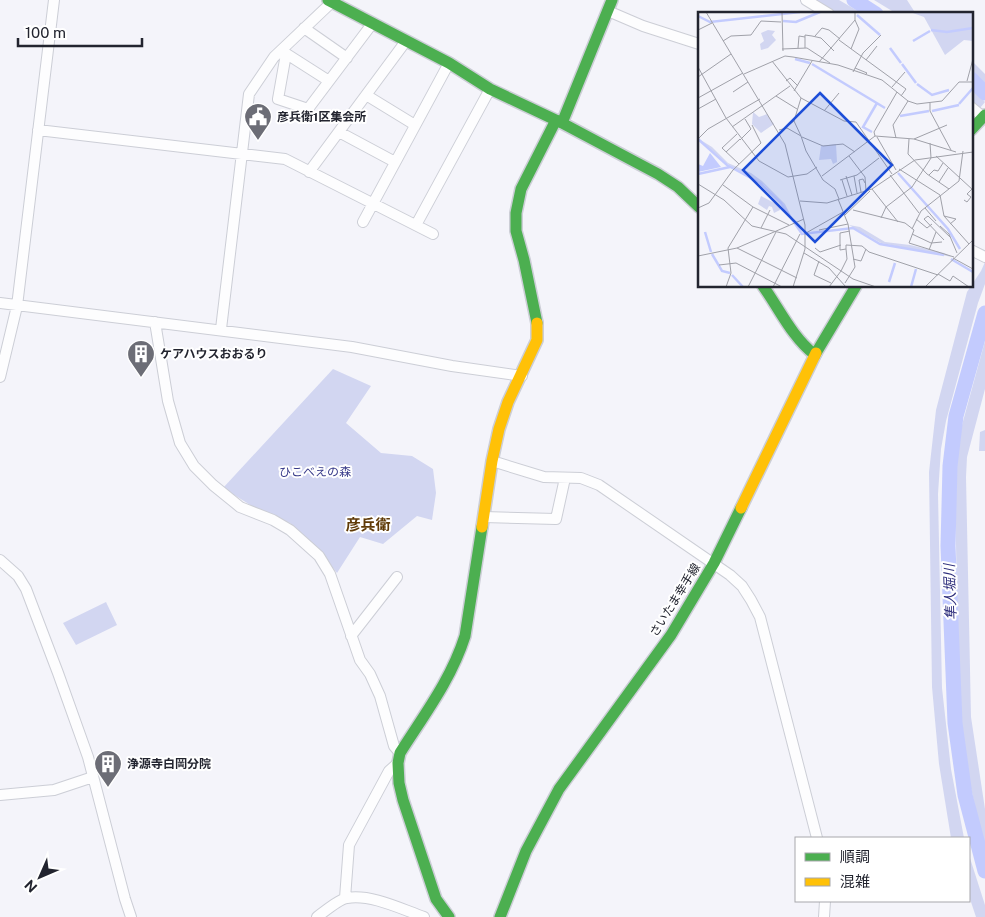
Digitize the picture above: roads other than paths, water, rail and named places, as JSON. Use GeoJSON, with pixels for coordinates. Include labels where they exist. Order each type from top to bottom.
{"type":"FeatureCollection","features":[{"type":"Feature","properties":{"kind":"street"},"geometry":{"type":"LineString","coordinates":[[0,377],[17,306],[54,0]]}},
{"type":"Feature","properties":{"kind":"street"},"geometry":{"type":"LineString","coordinates":[[345,898],[349,845],[389,771],[438,696],[460,657],[465,636],[492,461],[508,402],[522,376],[537,340],[537,322],[516,231],[516,213],[521,189],[559,122],[612,0]]}},
{"type":"Feature","properties":{"kind":"street"},"geometry":{"type":"LineString","coordinates":[[806,0],[826,12]]}},
{"type":"Feature","properties":{"kind":"street"},"geometry":{"type":"LineString","coordinates":[[221,329],[249,94],[274,57],[283,52],[330,1],[449,63],[490,89],[559,122],[658,174],[678,187],[698,206]]}},
{"type":"Feature","properties":{"kind":"street"},"geometry":{"type":"LineString","coordinates":[[608,11],[643,26],[698,44]]}},
{"type":"Feature","properties":{"kind":"street"},"geometry":{"type":"LineString","coordinates":[[283,52],[278,98],[308,109],[372,24]]}},
{"type":"Feature","properties":{"kind":"street"},"geometry":{"type":"LineString","coordinates":[[304,28],[347,58]]}},
{"type":"Feature","properties":{"kind":"street"},"geometry":{"type":"LineString","coordinates":[[309,172],[406,41]]}},
{"type":"Feature","properties":{"kind":"street"},"geometry":{"type":"LineString","coordinates":[[283,52],[329,81]]}},
{"type":"Feature","properties":{"kind":"street"},"geometry":{"type":"LineString","coordinates":[[363,222],[449,63]]}},
{"type":"Feature","properties":{"kind":"street"},"geometry":{"type":"LineString","coordinates":[[416,225],[490,89]]}},
{"type":"Feature","properties":{"kind":"street"},"geometry":{"type":"LineString","coordinates":[[366,95],[415,125]]}},
{"type":"Feature","properties":{"kind":"street"},"geometry":{"type":"LineString","coordinates":[[972,108],[984,116],[972,129]]}},
{"type":"Feature","properties":{"kind":"street"},"geometry":{"type":"LineString","coordinates":[[38,130],[285,159],[433,234]]}},
{"type":"Feature","properties":{"kind":"street"},"geometry":{"type":"LineString","coordinates":[[339,132],[395,162]]}},
{"type":"Feature","properties":{"kind":"street"},"geometry":{"type":"LineString","coordinates":[[972,250],[985,257]]}},
{"type":"Feature","properties":{"kind":"street"},"geometry":{"type":"LineString","coordinates":[[764,288],[791,328],[810,352],[815,355]]}},
{"type":"Feature","properties":{"kind":"street","name":"さいたま幸手線"},"geometry":{"type":"LineString","coordinates":[[500,917],[520,866],[547,809],[559,789],[671,635],[714,563],[815,355],[855,288]]}},
{"type":"Feature","properties":{"kind":"street"},"geometry":{"type":"LineString","coordinates":[[0,303],[221,329],[352,347],[452,366],[522,376]]}},
{"type":"Feature","properties":{"kind":"street"},"geometry":{"type":"LineString","coordinates":[[154,322],[168,401],[180,443],[194,466],[213,485],[240,507],[273,520],[290,530],[319,556],[330,574],[360,660],[370,674],[380,696],[399,758],[399,783],[406,809],[436,899],[449,917]]}},
{"type":"Feature","properties":{"kind":"street"},"geometry":{"type":"LineString","coordinates":[[492,461],[544,477],[581,478],[599,485],[714,563],[742,586],[752,600],[760,617],[818,837]]}},
{"type":"Feature","properties":{"kind":"street"},"geometry":{"type":"LineString","coordinates":[[484,517],[556,519],[565,478]]}},
{"type":"Feature","properties":{"kind":"street"},"geometry":{"type":"LineString","coordinates":[[0,560],[18,576],[26,589],[65,692],[88,757],[131,917]]}},
{"type":"Feature","properties":{"kind":"street"},"geometry":{"type":"LineString","coordinates":[[351,636],[397,577]]}},
{"type":"Feature","properties":{"kind":"street"},"geometry":{"type":"LineString","coordinates":[[0,795],[54,790],[93,776]]}},
{"type":"Feature","properties":{"kind":"street"},"geometry":{"type":"LineString","coordinates":[[317,917],[345,898],[374,900],[424,917]]}},
{"type":"Feature","properties":{"kind":"street"},"geometry":{"type":"LineString","coordinates":[[824,917],[825,902]]}},
{"type":"Feature","properties":{"kind":"waterway","name":"隼人堀川"},"geometry":{"type":"LineString","coordinates":[[854,0],[873,12]]}},
{"type":"Feature","properties":{"kind":"waterway","name":"隼人堀川"},"geometry":{"type":"LineString","coordinates":[[972,80],[985,93]]}},
{"type":"Feature","properties":{"kind":"waterway","name":"隼人堀川"},"geometry":{"type":"LineString","coordinates":[[985,313],[956,416],[950,466],[948,546],[955,723],[965,795],[985,871]]}},
{"type":"Feature","properties":{"kind":"place","name":"彦兵衛1区集会所"},"geometry":{"type":"Point","coordinates":[258,141]}},
{"type":"Feature","properties":{"kind":"place","name":"ケアハウスおおるり"},"geometry":{"type":"Point","coordinates":[141,378]}},
{"type":"Feature","properties":{"kind":"place","name":"浄源寺白岡分院"},"geometry":{"type":"Point","coordinates":[108,788]}},
{"type":"Feature","properties":{"kind":"district","name":"彦兵衛"},"geometry":{"type":"Point","coordinates":[368,524]}},
{"type":"Feature","properties":{"kind":"park label","name":"ひこべえの森"},"geometry":{"type":"Point","coordinates":[315,472]}}]}
